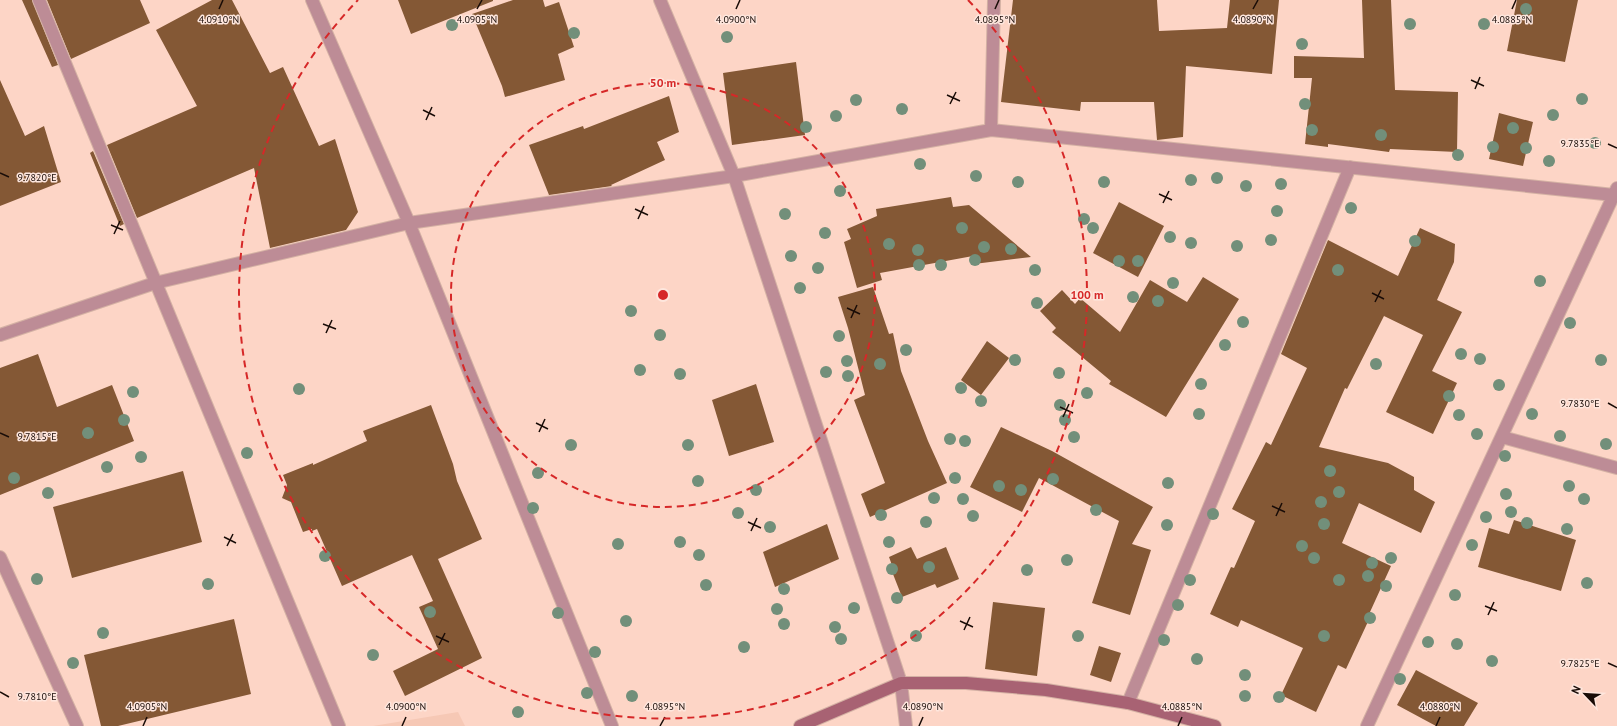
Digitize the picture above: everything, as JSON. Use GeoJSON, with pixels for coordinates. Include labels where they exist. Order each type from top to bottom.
{"type":"FeatureCollection","features":[{"type":"Feature","properties":{"kind":"main road"},"geometry":{"type":"LineString","coordinates":[[800,726],[901,683],[966,683],[1046,690],[1128,703],[1215,726]]}},
{"type":"Feature","properties":{"kind":"street"},"geometry":{"type":"LineString","coordinates":[[39,0],[339,726]]}},
{"type":"Feature","properties":{"kind":"street"},"geometry":{"type":"LineString","coordinates":[[312,0],[409,223],[612,726]]}},
{"type":"Feature","properties":{"kind":"street"},"geometry":{"type":"LineString","coordinates":[[660,0],[734,176],[901,683],[906,726]]}},
{"type":"Feature","properties":{"kind":"street"},"geometry":{"type":"LineString","coordinates":[[991,130],[994,0]]}},
{"type":"Feature","properties":{"kind":"street"},"geometry":{"type":"LineString","coordinates":[[0,335],[155,283],[409,223],[734,176],[991,130],[1350,167],[1615,192],[1367,726]]}},
{"type":"Feature","properties":{"kind":"street"},"geometry":{"type":"LineString","coordinates":[[1128,703],[1350,167]]}},
{"type":"Feature","properties":{"kind":"street"},"geometry":{"type":"LineString","coordinates":[[1502,437],[1617,468]]}},
{"type":"Feature","properties":{"kind":"street"},"geometry":{"type":"LineString","coordinates":[[0,557],[77,726]]}},
{"type":"Feature","properties":{"kind":"shaded area"},"geometry":{"type":"Polygon","coordinates":[[[458,712],[465,726],[373,726],[458,712]]]}},
{"type":"Feature","properties":{"kind":"building"},"geometry":{"type":"Polygon","coordinates":[[[22,0],[32,0],[58,65],[52,67],[22,0]]]}},
{"type":"Feature","properties":{"kind":"building"},"geometry":{"type":"Polygon","coordinates":[[[47,0],[140,0],[150,23],[71,59],[47,0]]]}},
{"type":"Feature","properties":{"kind":"building"},"geometry":{"type":"Polygon","coordinates":[[[212,0],[232,0],[270,73],[283,67],[319,146],[335,139],[358,212],[346,230],[270,248],[254,168],[137,218],[107,145],[197,106],[156,30],[212,0]]]}},
{"type":"Feature","properties":{"kind":"building"},"geometry":{"type":"Polygon","coordinates":[[[398,0],[493,0],[493,1],[411,34],[398,0]]]}},
{"type":"Feature","properties":{"kind":"building"},"geometry":{"type":"Polygon","coordinates":[[[513,0],[543,0],[545,7],[559,2],[574,47],[558,54],[565,80],[505,97],[502,86],[472,14],[513,0]]]}},
{"type":"Feature","properties":{"kind":"building"},"geometry":{"type":"Polygon","coordinates":[[[1013,0],[1157,0],[1159,31],[1227,28],[1230,0],[1279,0],[1272,74],[1186,66],[1183,137],[1157,140],[1154,102],[1081,102],[1080,111],[1001,102],[1013,0]]]}},
{"type":"Feature","properties":{"kind":"building"},"geometry":{"type":"Polygon","coordinates":[[[1362,0],[1391,0],[1395,90],[1458,92],[1457,152],[1390,149],[1389,152],[1328,144],[1328,147],[1305,144],[1312,78],[1294,78],[1294,56],[1364,58],[1362,0]]]}},
{"type":"Feature","properties":{"kind":"building"},"geometry":{"type":"Polygon","coordinates":[[[1517,0],[1578,0],[1565,62],[1507,51],[1517,0]]]}},
{"type":"Feature","properties":{"kind":"building"},"geometry":{"type":"Polygon","coordinates":[[[796,62],[805,135],[732,145],[723,73],[796,62]]]}},
{"type":"Feature","properties":{"kind":"building"},"geometry":{"type":"Polygon","coordinates":[[[0,80],[25,136],[44,126],[61,182],[0,206],[0,80]]]}},
{"type":"Feature","properties":{"kind":"building"},"geometry":{"type":"Polygon","coordinates":[[[669,96],[679,132],[657,142],[665,160],[611,185],[612,186],[549,195],[529,145],[583,126],[584,129],[669,96]]]}},
{"type":"Feature","properties":{"kind":"building"},"geometry":{"type":"Polygon","coordinates":[[[1499,113],[1533,122],[1523,166],[1489,159],[1499,113]]]}},
{"type":"Feature","properties":{"kind":"building"},"geometry":{"type":"Polygon","coordinates":[[[93,151],[124,224],[120,226],[90,153],[93,151]]]}},
{"type":"Feature","properties":{"kind":"building"},"geometry":{"type":"Polygon","coordinates":[[[951,197],[953,207],[969,205],[1031,257],[974,264],[973,256],[880,273],[882,280],[857,288],[844,242],[851,239],[847,229],[877,216],[876,209],[951,197]]]}},
{"type":"Feature","properties":{"kind":"building"},"geometry":{"type":"Polygon","coordinates":[[[1119,202],[1164,226],[1138,277],[1093,253],[1119,202]]]}},
{"type":"Feature","properties":{"kind":"building"},"geometry":{"type":"Polygon","coordinates":[[[1420,228],[1455,244],[1454,262],[1437,300],[1462,312],[1432,371],[1457,383],[1433,434],[1386,412],[1423,335],[1384,316],[1385,314],[1347,389],[1345,388],[1319,447],[1388,463],[1414,477],[1414,490],[1435,502],[1421,533],[1359,503],[1342,543],[1391,566],[1370,612],[1372,613],[1346,669],[1338,665],[1316,712],[1281,695],[1303,648],[1241,620],[1238,627],[1210,614],[1231,567],[1234,568],[1255,521],[1232,509],[1266,442],[1271,445],[1307,368],[1281,354],[1328,240],[1398,276],[1420,228]]]}},
{"type":"Feature","properties":{"kind":"building"},"geometry":{"type":"Polygon","coordinates":[[[1203,277],[1239,299],[1166,417],[1109,384],[1111,381],[1052,332],[1056,328],[1040,311],[1062,290],[1075,304],[1080,298],[1120,332],[1150,280],[1187,302],[1203,277]]]}},
{"type":"Feature","properties":{"kind":"building"},"geometry":{"type":"Polygon","coordinates":[[[873,287],[889,334],[893,333],[901,371],[928,441],[947,483],[870,517],[861,494],[885,483],[854,400],[865,395],[848,328],[838,297],[873,287]]]}},
{"type":"Feature","properties":{"kind":"building"},"geometry":{"type":"Polygon","coordinates":[[[987,341],[1009,358],[981,395],[961,380],[987,341]]]}},
{"type":"Feature","properties":{"kind":"building"},"geometry":{"type":"Polygon","coordinates":[[[38,354],[57,407],[112,385],[134,441],[0,495],[0,368],[38,354]]]}},
{"type":"Feature","properties":{"kind":"building"},"geometry":{"type":"Polygon","coordinates":[[[756,384],[774,442],[729,456],[712,400],[756,384]]]}},
{"type":"Feature","properties":{"kind":"building"},"geometry":{"type":"Polygon","coordinates":[[[431,405],[453,464],[457,481],[482,539],[438,559],[482,658],[405,696],[393,671],[438,649],[419,607],[433,601],[412,555],[342,586],[317,529],[303,532],[291,502],[282,498],[287,485],[283,475],[313,463],[313,465],[367,441],[363,431],[431,405]]]}},
{"type":"Feature","properties":{"kind":"building"},"geometry":{"type":"Polygon","coordinates":[[[1001,427],[1052,451],[1153,507],[1132,544],[1151,550],[1130,615],[1092,603],[1119,521],[1039,478],[1022,512],[970,487],[1001,427]]]}},
{"type":"Feature","properties":{"kind":"building"},"geometry":{"type":"Polygon","coordinates":[[[183,471],[202,542],[72,578],[53,507],[183,471]]]}},
{"type":"Feature","properties":{"kind":"building"},"geometry":{"type":"Polygon","coordinates":[[[1514,520],[1576,540],[1561,591],[1478,567],[1489,528],[1509,534],[1514,520]]]}},
{"type":"Feature","properties":{"kind":"building"},"geometry":{"type":"Polygon","coordinates":[[[827,524],[839,559],[775,587],[763,552],[827,524]]]}},
{"type":"Feature","properties":{"kind":"building"},"geometry":{"type":"Polygon","coordinates":[[[911,547],[917,559],[946,547],[959,579],[937,588],[935,584],[902,597],[891,569],[893,568],[889,557],[911,547]]]}},
{"type":"Feature","properties":{"kind":"building"},"geometry":{"type":"Polygon","coordinates":[[[993,602],[1045,608],[1037,676],[985,669],[993,602]]]}},
{"type":"Feature","properties":{"kind":"building"},"geometry":{"type":"Polygon","coordinates":[[[234,619],[251,694],[118,726],[101,726],[84,655],[234,619]]]}},
{"type":"Feature","properties":{"kind":"building"},"geometry":{"type":"Polygon","coordinates":[[[1099,646],[1121,653],[1111,682],[1090,675],[1099,646]]]}},
{"type":"Feature","properties":{"kind":"building"},"geometry":{"type":"Polygon","coordinates":[[[1416,670],[1478,703],[1464,726],[1436,726],[1397,705],[1416,670]]]}}]}
